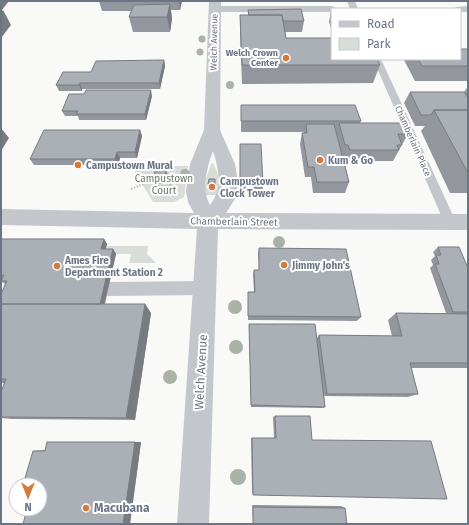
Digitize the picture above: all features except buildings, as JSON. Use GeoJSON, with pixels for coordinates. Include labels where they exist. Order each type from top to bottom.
{"type":"FeatureCollection","features":[{"type":"Feature","properties":{"kind":"street"},"geometry":{"type":"LineString","coordinates":[[215,5],[331,9]]}},
{"type":"Feature","properties":{"kind":"street","name":"Welch Avenue"},"geometry":{"type":"LineString","coordinates":[[193,524],[208,221],[198,202],[196,191],[199,164],[212,130],[215,5]]}},
{"type":"Feature","properties":{"kind":"street","name":"Welch Avenue"},"geometry":{"type":"LineString","coordinates":[[208,221],[223,203],[228,190],[225,164],[212,130]]}},
{"type":"Feature","properties":{"kind":"street","name":"Chamberlain Street"},"geometry":{"type":"LineString","coordinates":[[1,217],[208,221],[459,222]]}},
{"type":"Feature","properties":{"kind":"lane","name":"Chamberlain Place"},"geometry":{"type":"LineString","coordinates":[[378,60],[459,222]]}},
{"type":"Feature","properties":{"kind":"lane"},"geometry":{"type":"LineString","coordinates":[[108,289],[205,288]]}},
{"type":"Feature","properties":{"kind":"path"},"geometry":{"type":"LineString","coordinates":[[155,174],[152,186],[180,186]]}},
{"type":"Feature","properties":{"kind":"path"},"geometry":{"type":"LineString","coordinates":[[160,174],[172,174],[170,186]]}},
{"type":"Feature","properties":{"kind":"path"},"geometry":{"type":"LineString","coordinates":[[131,189],[154,180]]}},
{"type":"Feature","properties":{"kind":"green space"},"geometry":{"type":"Polygon","coordinates":[[[213,163],[220,179],[219,195],[205,195],[206,179],[211,164],[213,163]]]}},
{"type":"Feature","properties":{"kind":"green space","name":"Campustown Court"},"geometry":{"type":"Polygon","coordinates":[[[134,166],[188,166],[184,197],[174,202],[153,202],[133,169],[134,166]]]}},
{"type":"Feature","properties":{"kind":"green space"},"geometry":{"type":"Polygon","coordinates":[[[107,246],[148,246],[147,254],[156,263],[129,263],[131,254],[104,254],[107,246]]]}},
{"type":"Feature","properties":{"kind":"place","name":"Welch Crown Center"},"geometry":{"type":"Point","coordinates":[286,58]}},
{"type":"Feature","properties":{"kind":"place","name":"Kum & Go"},"geometry":{"type":"Point","coordinates":[320,160]}},
{"type":"Feature","properties":{"kind":"place","name":"Campustown Mural"},"geometry":{"type":"Point","coordinates":[78,165]}},
{"type":"Feature","properties":{"kind":"place","name":"Campustown Clock Tower"},"geometry":{"type":"Point","coordinates":[212,187]}},
{"type":"Feature","properties":{"kind":"place","name":"Jimmy John's"},"geometry":{"type":"Point","coordinates":[284,265]}},
{"type":"Feature","properties":{"kind":"place","name":"Ames Fire Department Station 2"},"geometry":{"type":"Point","coordinates":[57,266]}},
{"type":"Feature","properties":{"kind":"place","name":"Macubana"},"geometry":{"type":"Point","coordinates":[86,508]}}]}
